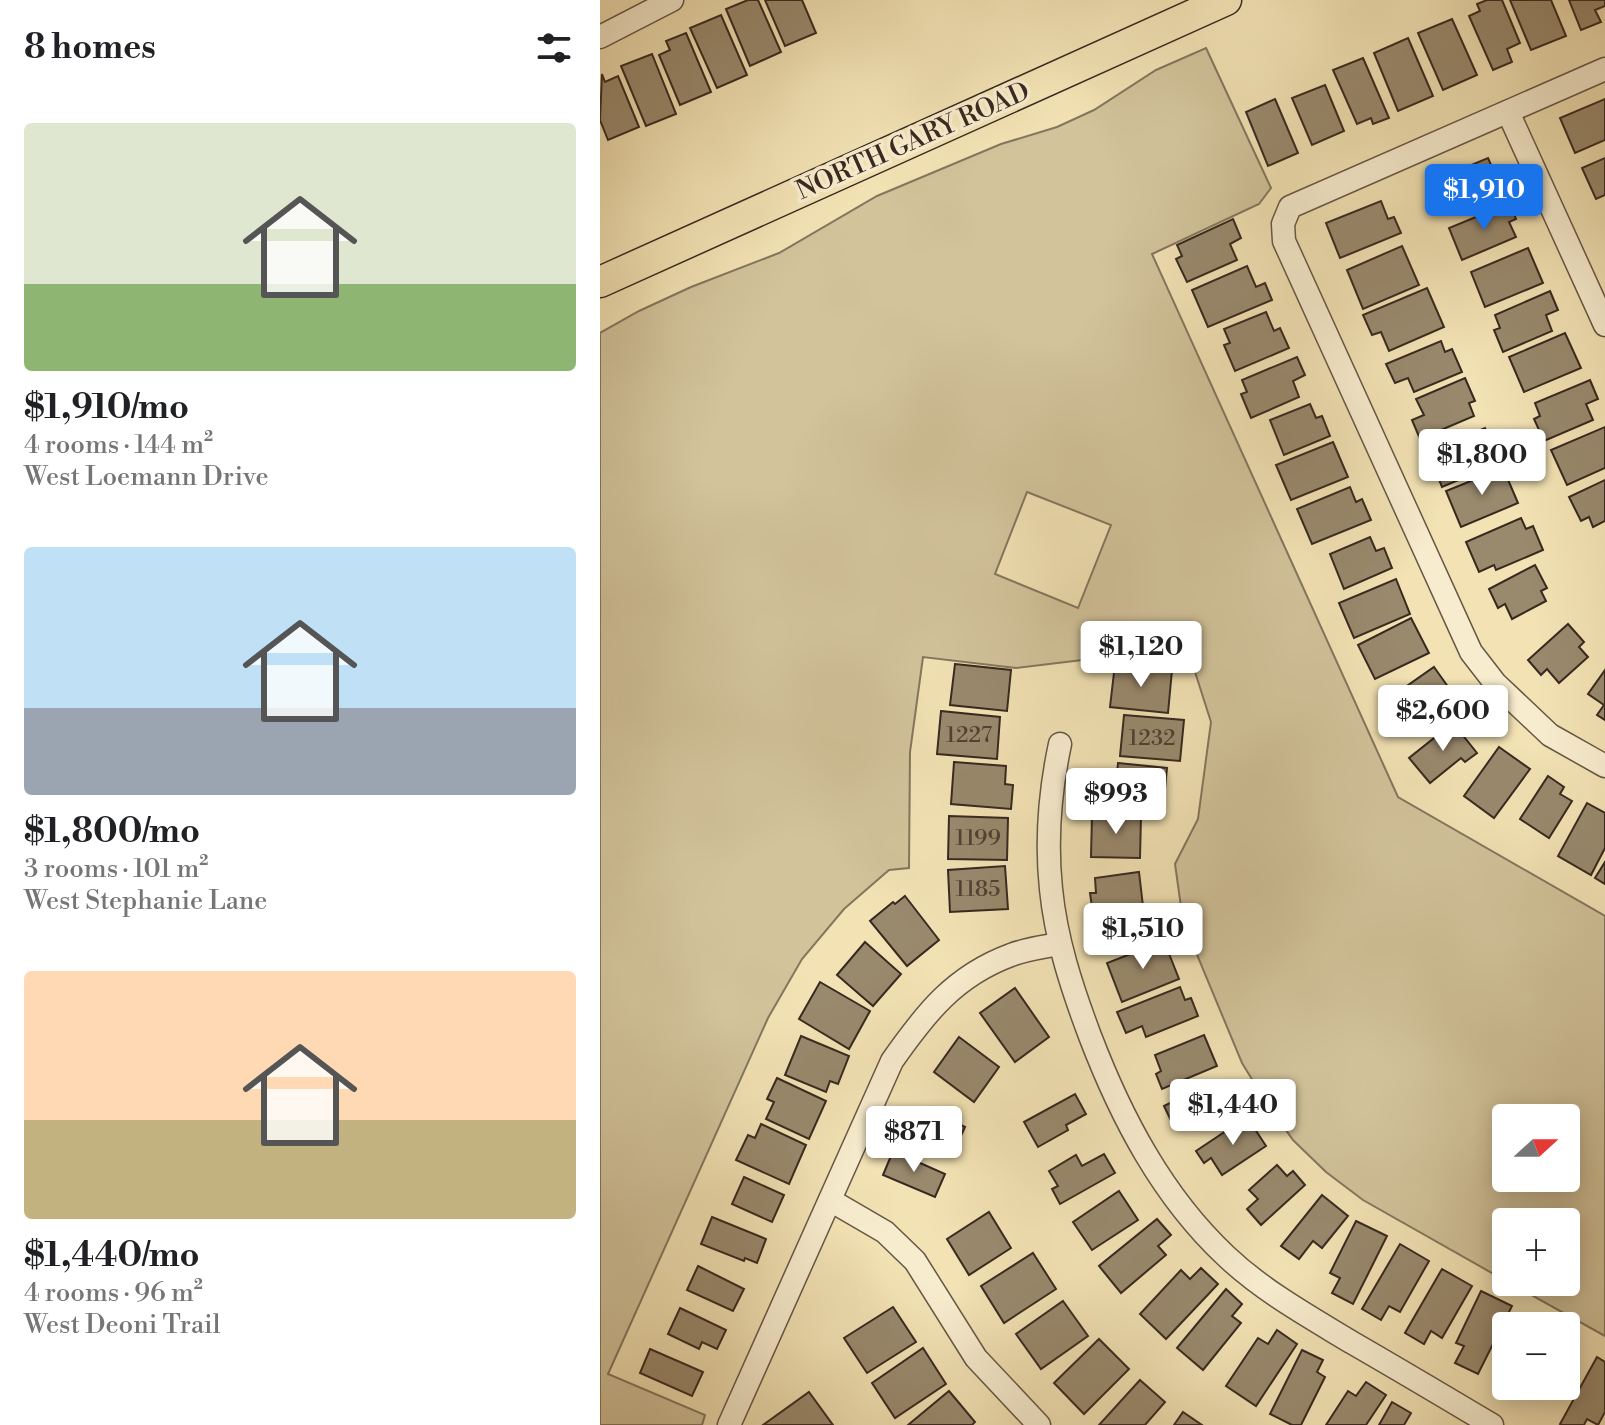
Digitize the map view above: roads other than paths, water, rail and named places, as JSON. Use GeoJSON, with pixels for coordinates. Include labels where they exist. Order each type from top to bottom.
{"type":"FeatureCollection","features":[{"type":"Feature","properties":{"kind":"main road","name":"NORTH GARY ROAD"},"geometry":{"type":"LineString","coordinates":[[600,282],[1226,0]]}},
{"type":"Feature","properties":{"kind":"street"},"geometry":{"type":"LineString","coordinates":[[600,37],[672,0]]}},
{"type":"Feature","properties":{"kind":"street"},"geometry":{"type":"LineString","coordinates":[[1605,69],[1290,207],[1283,224],[1284,241],[1471,652],[1495,683],[1550,735],[1605,766]]}},
{"type":"Feature","properties":{"kind":"street"},"geometry":{"type":"LineString","coordinates":[[1508,112],[1605,325]]}},
{"type":"Feature","properties":{"kind":"street"},"geometry":{"type":"LineString","coordinates":[[1060,744],[1053,778],[1050,826],[1050,888],[1059,944],[1082,1015],[1132,1134],[1177,1201],[1226,1256],[1279,1299],[1492,1425]]}},
{"type":"Feature","properties":{"kind":"street"},"geometry":{"type":"LineString","coordinates":[[729,1425],[892,1061],[919,1023],[950,989],[983,967],[1013,954],[1059,944]]}},
{"type":"Feature","properties":{"kind":"street"},"geometry":{"type":"LineString","coordinates":[[830,1200],[885,1232],[915,1261],[976,1358],[1039,1425]]}}]}
